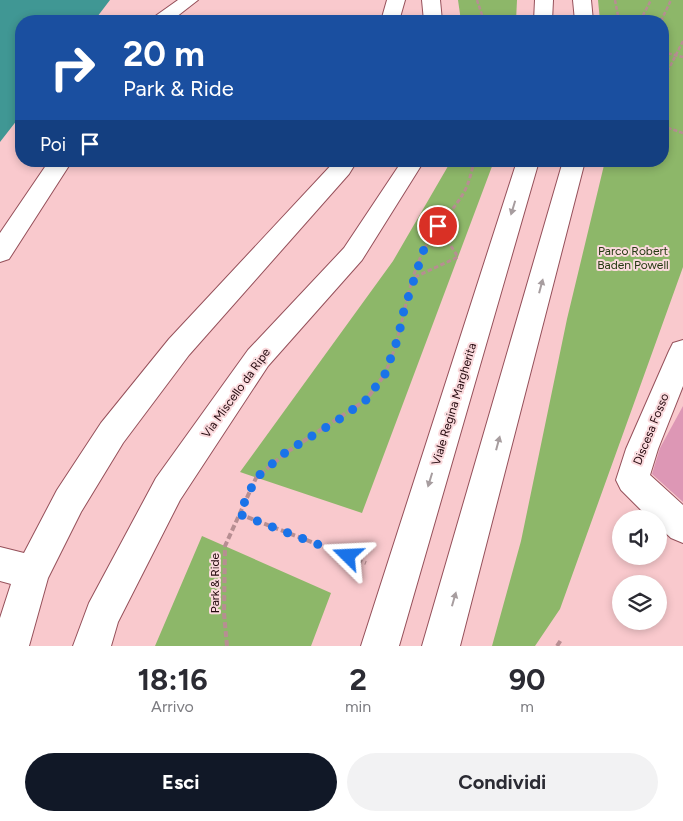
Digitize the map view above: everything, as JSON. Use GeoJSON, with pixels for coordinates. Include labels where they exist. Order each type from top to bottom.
{"type":"FeatureCollection","features":[{"type":"Feature","properties":{"kind":"street"},"geometry":{"type":"LineString","coordinates":[[168,15],[189,0]]}},
{"type":"Feature","properties":{"kind":"street"},"geometry":{"type":"LineString","coordinates":[[392,15],[396,0]]}},
{"type":"Feature","properties":{"kind":"street"},"geometry":{"type":"LineString","coordinates":[[431,0],[432,15]]}},
{"type":"Feature","properties":{"kind":"street"},"geometry":{"type":"LineString","coordinates":[[543,15],[544,0]]}},
{"type":"Feature","properties":{"kind":"street"},"geometry":{"type":"LineString","coordinates":[[582,0],[583,15]]}},
{"type":"Feature","properties":{"kind":"street"},"geometry":{"type":"LineString","coordinates":[[0,253],[57,167]]}},
{"type":"Feature","properties":{"kind":"street"},"geometry":{"type":"LineString","coordinates":[[10,646],[16,569],[69,501],[112,433],[179,347],[342,167]]}},
{"type":"Feature","properties":{"kind":"street","name":"Via Miscello da Ripe"},"geometry":{"type":"LineString","coordinates":[[92,646],[102,616],[168,489],[258,358],[352,254],[409,167]]}},
{"type":"Feature","properties":{"kind":"street","name":"Viale Regina Margherita"},"geometry":{"type":"LineString","coordinates":[[380,646],[526,167]]}},
{"type":"Feature","properties":{"kind":"street"},"geometry":{"type":"LineString","coordinates":[[441,646],[572,167]]}},
{"type":"Feature","properties":{"kind":"street","name":"Discesa Fosso"},"geometry":{"type":"LineString","coordinates":[[683,351],[642,449],[632,480],[683,527]]}},
{"type":"Feature","properties":{"kind":"path"},"geometry":{"type":"LineString","coordinates":[[477,0],[482,15]]}},
{"type":"Feature","properties":{"kind":"path"},"geometry":{"type":"LineString","coordinates":[[615,0],[618,15]]}},
{"type":"Feature","properties":{"kind":"path"},"geometry":{"type":"LineString","coordinates":[[643,15],[651,0]]}},
{"type":"Feature","properties":{"kind":"path"},"geometry":{"type":"LineString","coordinates":[[664,15],[671,0]]}},
{"type":"Feature","properties":{"kind":"path"},"geometry":{"type":"LineString","coordinates":[[669,68],[683,41]]}},
{"type":"Feature","properties":{"kind":"path"},"geometry":{"type":"LineString","coordinates":[[669,54],[683,57]]}},
{"type":"Feature","properties":{"kind":"path"},"geometry":{"type":"LineString","coordinates":[[669,128],[683,133]]}},
{"type":"Feature","properties":{"kind":"path","name":"Park & Ride"},"geometry":{"type":"LineString","coordinates":[[227,646],[224,613],[225,546],[256,478],[286,452],[338,420],[366,400],[385,374],[398,338],[404,310],[424,249],[438,226],[465,191],[474,167]]}},
{"type":"Feature","properties":{"kind":"path"},"geometry":{"type":"LineString","coordinates":[[415,277],[458,257],[438,226]]}},
{"type":"Feature","properties":{"kind":"path"},"geometry":{"type":"LineString","coordinates":[[239,514],[367,563]]}},
{"type":"Feature","properties":{"kind":"path"},"geometry":{"type":"LineString","coordinates":[[557,646],[561,640]]}},
{"type":"Feature","properties":{"kind":"green space"},"geometry":{"type":"Polygon","coordinates":[[[458,0],[517,0],[516,15],[460,15],[458,0]]]}},
{"type":"Feature","properties":{"kind":"green space","name":"Parco Robert Baden Powell"},"geometry":{"type":"Polygon","coordinates":[[[598,0],[683,0],[683,267],[560,609],[535,646],[492,646],[521,541],[567,319],[604,167],[669,167],[669,15],[599,15],[598,0]]]}},
{"type":"Feature","properties":{"kind":"green space"},"geometry":{"type":"Polygon","coordinates":[[[448,167],[492,167],[362,513],[240,472],[393,261],[448,167]]]}},
{"type":"Feature","properties":{"kind":"green space"},"geometry":{"type":"Polygon","coordinates":[[[202,536],[331,593],[311,646],[155,646],[202,536]]]}},
{"type":"Feature","properties":{"kind":"water"},"geometry":{"type":"Polygon","coordinates":[[[0,0],[110,0],[99,15],[15,15],[15,123],[0,142],[0,0]]]}},
{"type":"Feature","properties":{"kind":"building"},"geometry":{"type":"Polygon","coordinates":[[[683,406],[683,502],[652,474],[660,448],[683,406]]]}},
{"type":"Feature","properties":{"kind":"route"},"geometry":{"type":"LineString","coordinates":[[348,556],[239,514],[256,478],[286,452],[338,420],[366,400],[385,374],[398,338],[404,310],[424,249],[438,226]]}}]}
